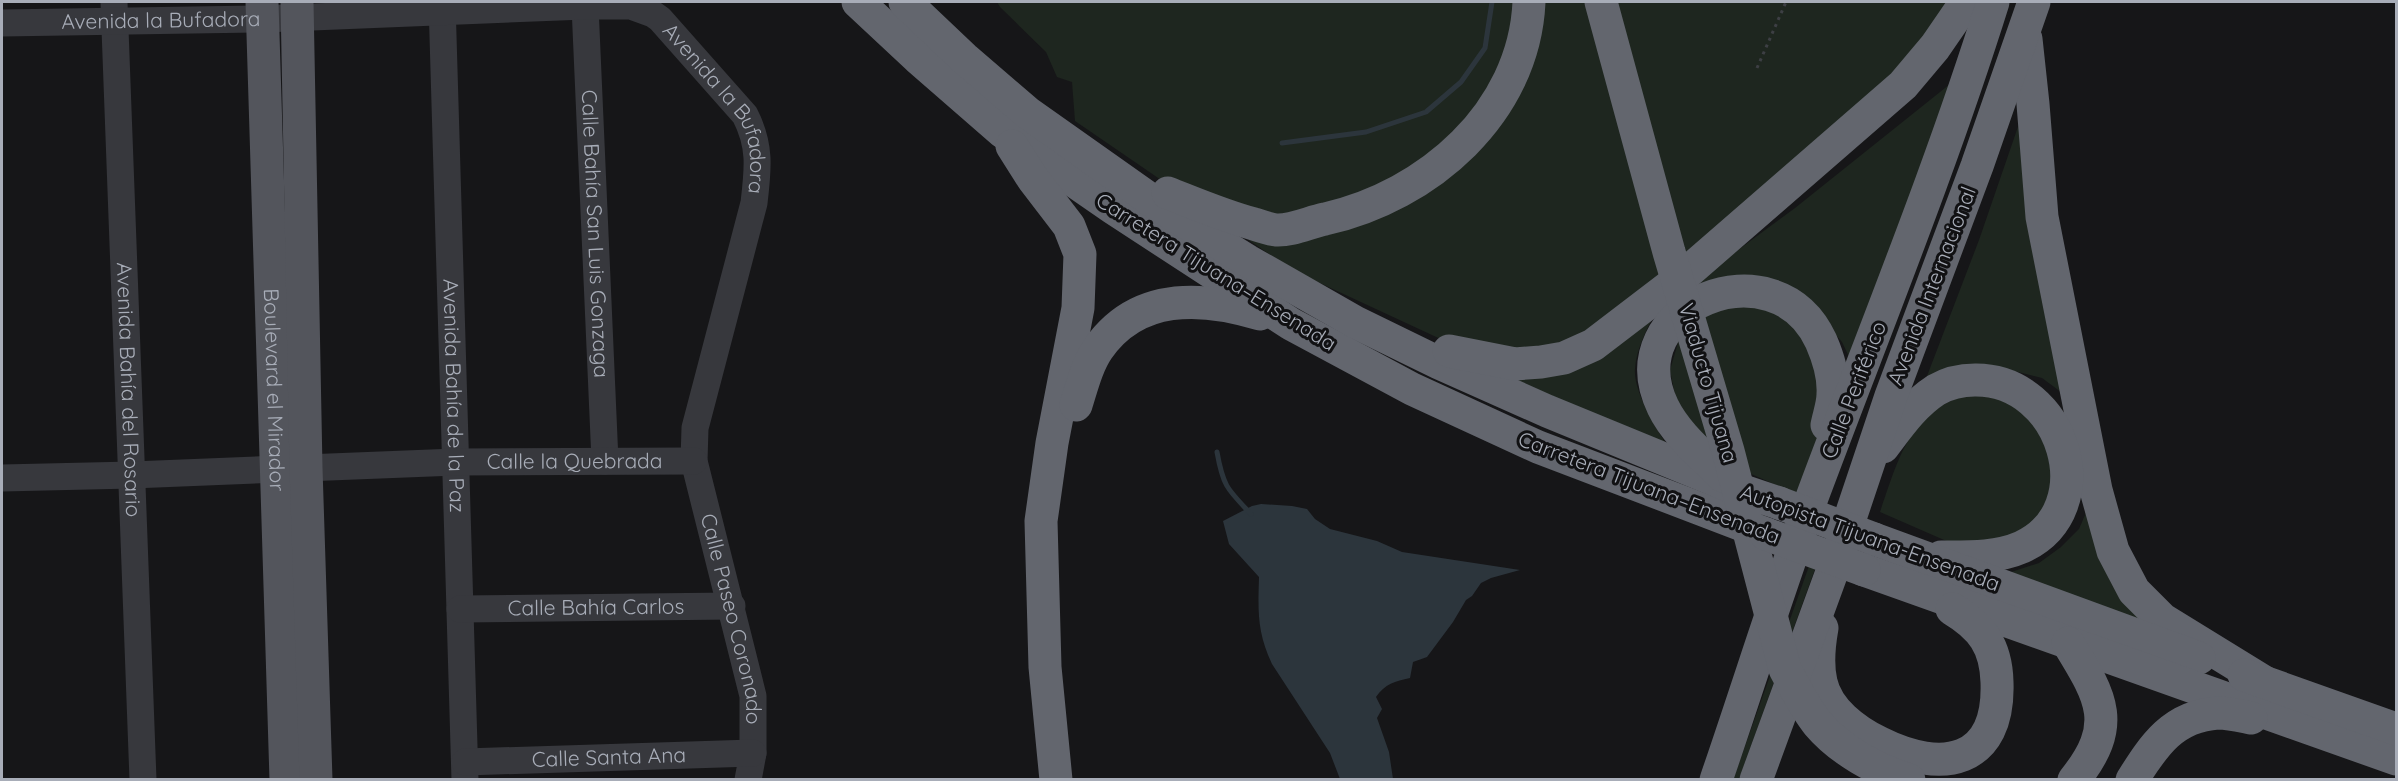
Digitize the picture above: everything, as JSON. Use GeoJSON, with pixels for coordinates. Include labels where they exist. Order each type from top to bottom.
{"type":"FeatureCollection","features":[{"type":"Feature","properties":{"kind":"highway","name":"Carretera Tijuana–Ensenada"},"geometry":{"type":"LineString","coordinates":[[858,2],[1003,132],[1113,208],[1291,324],[1412,389],[1538,447],[1766,534],[1848,571],[1919,590]]}},
{"type":"Feature","properties":{"kind":"highway","name":"Carretera Tijuana–Ensenada"},"geometry":{"type":"LineString","coordinates":[[905,2],[963,58],[1028,113],[1060,136],[1161,207],[1248,261],[1354,322]]}},
{"type":"Feature","properties":{"kind":"highway"},"geometry":{"type":"LineString","coordinates":[[1060,136],[1165,192],[1225,216],[1276,230],[1341,215],[1399,193],[1443,164],[1488,116],[1505,90],[1518,59],[1529,2]]}},
{"type":"Feature","properties":{"kind":"highway","name":"Viaducto Tijuana"},"geometry":{"type":"LineString","coordinates":[[1601,2],[1669,252],[1728,451],[1785,669],[1801,699],[1819,725],[1836,741],[1862,759],[1909,780]]}},
{"type":"Feature","properties":{"kind":"highway"},"geometry":{"type":"LineString","coordinates":[[1354,322],[1461,354],[1515,364],[1564,358],[1593,345],[1682,277],[1903,84],[1935,47],[1966,2]]}},
{"type":"Feature","properties":{"kind":"highway","name":"Calle Periférico"},"geometry":{"type":"LineString","coordinates":[[1716,780],[1775,601],[1915,230],[1993,2]]}},
{"type":"Feature","properties":{"kind":"highway"},"geometry":{"type":"LineString","coordinates":[[2029,15],[2042,217],[2096,490],[2113,551],[2134,591],[2162,619],[2266,683]]}},
{"type":"Feature","properties":{"kind":"highway","name":"Avenida Internacional"},"geometry":{"type":"LineString","coordinates":[[1848,571],[1868,467],[1891,396],[1977,166],[2029,15]]}},
{"type":"Feature","properties":{"kind":"highway"},"geometry":{"type":"LineString","coordinates":[[1003,132],[1033,179],[1069,226],[1080,254],[1078,308],[1052,443],[1041,521],[1045,668],[1056,780]]}},
{"type":"Feature","properties":{"kind":"highway"},"geometry":{"type":"LineString","coordinates":[[1737,489],[1692,446],[1663,408],[1654,370],[1662,336],[1676,318],[1690,305],[1731,291],[1772,295],[1793,306],[1806,318],[1829,360],[1833,393],[1815,492]]}},
{"type":"Feature","properties":{"kind":"highway"},"geometry":{"type":"LineString","coordinates":[[1072,780],[1060,496],[1070,423],[1096,351],[1112,331],[1128,318],[1160,304],[1215,303],[1237,307],[1291,324]]}},
{"type":"Feature","properties":{"kind":"highway","name":"Autopista Tijuana-Ensenada"},"geometry":{"type":"LineString","coordinates":[[1354,322],[1547,411],[1737,489],[2397,729]]}},
{"type":"Feature","properties":{"kind":"highway"},"geometry":{"type":"LineString","coordinates":[[1868,467],[1913,408],[1937,389],[1960,380],[1986,380],[2009,385],[2027,396],[2046,413],[2065,454],[2066,479],[2065,496],[2056,516],[2043,533],[2022,547],[1996,554],[1971,557],[1922,557]]}},
{"type":"Feature","properties":{"kind":"highway"},"geometry":{"type":"LineString","coordinates":[[1848,571],[1819,647],[1821,682],[1829,701],[1844,719],[1869,737],[1894,750],[1942,761],[1957,759],[1971,751],[1985,738],[1992,722],[1998,705],[1996,666],[1991,648],[1982,633],[1969,620],[1919,590]]}},
{"type":"Feature","properties":{"kind":"highway"},"geometry":{"type":"LineString","coordinates":[[1756,780],[1848,571]]}},
{"type":"Feature","properties":{"kind":"highway","name":"Autopista Tijuana-Ensenada"},"geometry":{"type":"LineString","coordinates":[[1919,590],[2397,759]]}},
{"type":"Feature","properties":{"kind":"highway"},"geometry":{"type":"LineString","coordinates":[[2068,642],[2094,684],[2100,702],[2102,721],[2097,742],[2081,771]]}},
{"type":"Feature","properties":{"kind":"highway"},"geometry":{"type":"LineString","coordinates":[[2132,780],[2151,750],[2167,732],[2193,718],[2220,713],[2305,726]]}},
{"type":"Feature","properties":{"kind":"main road","name":"Boulevard el Mirador"},"geometry":{"type":"LineString","coordinates":[[262,10],[291,468],[316,780]]}},
{"type":"Feature","properties":{"kind":"main road","name":"Boulevard el Mirador"},"geometry":{"type":"LineString","coordinates":[[286,780],[297,10]]}},
{"type":"Feature","properties":{"kind":"street","name":"Avenida la Bufadora"},"geometry":{"type":"LineString","coordinates":[[2,23],[114,12],[636,4],[660,20],[745,115],[754,134],[759,164],[754,203],[695,428],[694,460]]}},
{"type":"Feature","properties":{"kind":"street","name":"Calle Bahía San Luis Gonzaga"},"geometry":{"type":"LineString","coordinates":[[585,6],[605,461]]}},
{"type":"Feature","properties":{"kind":"street","name":"Avenida Bahía de la Paz"},"geometry":{"type":"LineString","coordinates":[[442,7],[465,771]]}},
{"type":"Feature","properties":{"kind":"street","name":"Avenida Bahía del Rosario"},"geometry":{"type":"LineString","coordinates":[[114,12],[143,780]]}},
{"type":"Feature","properties":{"kind":"street","name":"Calle la Quebrada"},"geometry":{"type":"LineString","coordinates":[[2,478],[132,476],[456,462],[694,460]]}},
{"type":"Feature","properties":{"kind":"street","name":"Calle Paseo Coronado"},"geometry":{"type":"LineString","coordinates":[[694,460],[753,696],[753,753],[748,780]]}},
{"type":"Feature","properties":{"kind":"street","name":"Calle Bahía Carlos"},"geometry":{"type":"LineString","coordinates":[[460,609],[732,606]]}},
{"type":"Feature","properties":{"kind":"street","name":"Calle Santa Ana"},"geometry":{"type":"LineString","coordinates":[[465,771],[753,753]]}},
{"type":"Feature","properties":{"kind":"path"},"geometry":{"type":"LineString","coordinates":[[1757,68],[1786,2]]}},
{"type":"Feature","properties":{"kind":"shaded area"},"geometry":{"type":"Polygon","coordinates":[[[997,2],[1952,2],[1916,55],[1596,337],[1544,358],[1447,342],[1294,271],[1075,121],[1072,82],[1057,77],[1046,52],[997,2]]]}},
{"type":"Feature","properties":{"kind":"shaded area"},"geometry":{"type":"Polygon","coordinates":[[[1960,76],[1852,363],[1842,342],[1809,304],[1656,312],[1640,347],[1635,378],[1647,411],[1670,450],[1510,377],[1627,332],[1795,208],[1960,76]]]}},
{"type":"Feature","properties":{"kind":"shaded area"},"geometry":{"type":"Polygon","coordinates":[[[2032,86],[2104,494],[2158,631],[2005,574],[2039,563],[2061,547],[2079,529],[2088,508],[2069,398],[2042,378],[1990,365],[1970,367],[1919,397],[1979,240],[2032,86]]]}},
{"type":"Feature","properties":{"kind":"shaded area"},"geometry":{"type":"Polygon","coordinates":[[[1746,302],[1794,317],[1828,364],[1808,499],[1724,462],[1681,425],[1670,370],[1680,336],[1694,319],[1746,302]]]}},
{"type":"Feature","properties":{"kind":"shaded area"},"geometry":{"type":"Polygon","coordinates":[[[1966,395],[2012,398],[2048,425],[2058,491],[2016,541],[1951,543],[1880,512],[1900,457],[1918,426],[1946,403],[1966,395]]]}},
{"type":"Feature","properties":{"kind":"shaded area"},"geometry":{"type":"Polygon","coordinates":[[[1261,504],[1307,509],[1315,519],[1330,529],[1377,541],[1402,552],[1520,570],[1481,583],[1472,596],[1466,600],[1427,657],[1413,662],[1410,678],[1391,684],[1376,697],[1382,709],[1377,718],[1389,752],[1393,779],[1340,779],[1330,753],[1272,664],[1260,622],[1259,577],[1229,544],[1223,521],[1252,506],[1261,504]]]}},
{"type":"Feature","properties":{"kind":"shaded area"},"geometry":{"type":"Polygon","coordinates":[[[1809,566],[1815,569],[1739,779],[1733,780],[1809,566]]]}},
{"type":"Feature","properties":{"kind":"waterway"},"geometry":{"type":"LineString","coordinates":[[1282,143],[1366,132],[1426,112],[1461,82],[1485,48],[1492,2]]}},
{"type":"Feature","properties":{"kind":"waterway"},"geometry":{"type":"LineString","coordinates":[[1217,452],[1221,473],[1227,486],[1251,514]]}}]}
